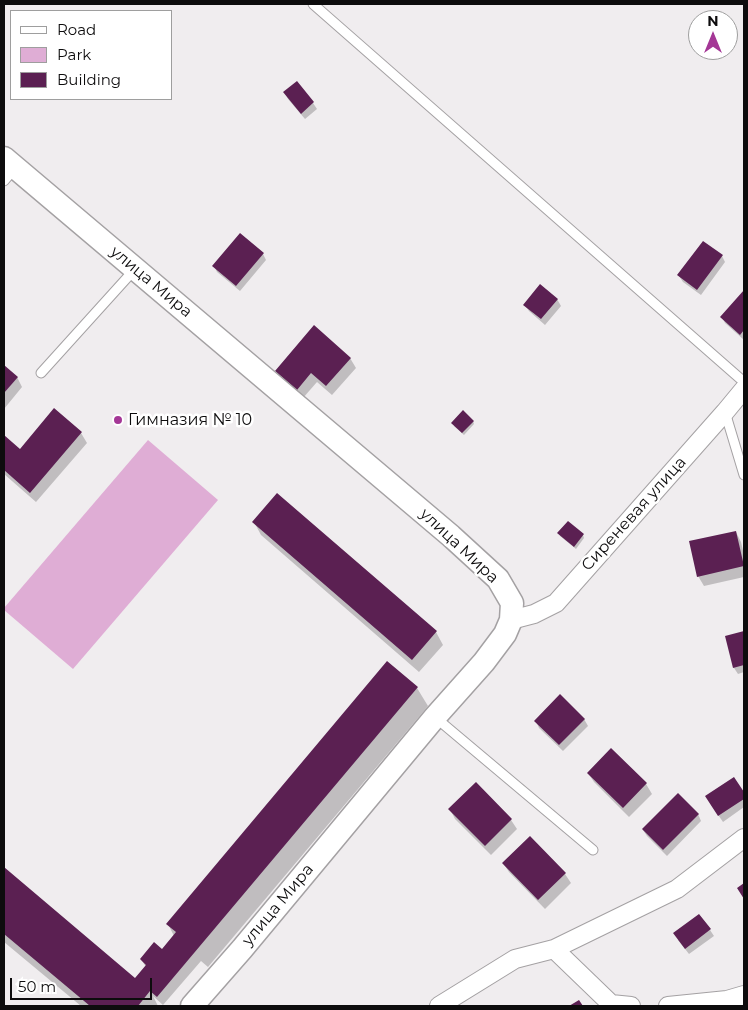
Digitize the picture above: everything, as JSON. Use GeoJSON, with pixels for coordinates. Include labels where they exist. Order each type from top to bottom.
{"type":"FeatureCollection","features":[{"type":"Feature","properties":{"kind":"street","name":"улица Мира"},"geometry":{"type":"LineString","coordinates":[[8,169],[135,268],[451,536],[498,580],[512,602],[511,620],[505,634],[484,662],[435,717],[242,949],[192,1006]]}},
{"type":"Feature","properties":{"kind":"street","name":"Сиреневая улица"},"geometry":{"type":"LineString","coordinates":[[511,620],[534,614],[556,603],[744,389]]}},
{"type":"Feature","properties":{"kind":"street"},"geometry":{"type":"LineString","coordinates":[[439,1006],[515,959],[554,949],[677,889],[744,838]]}},
{"type":"Feature","properties":{"kind":"street"},"geometry":{"type":"LineString","coordinates":[[554,949],[611,1004],[631,1006]]}},
{"type":"Feature","properties":{"kind":"street"},"geometry":{"type":"LineString","coordinates":[[668,1006],[727,1000],[744,995]]}},
{"type":"Feature","properties":{"kind":"lane"},"geometry":{"type":"LineString","coordinates":[[313,4],[744,382]]}},
{"type":"Feature","properties":{"kind":"lane"},"geometry":{"type":"LineString","coordinates":[[41,374],[135,268]]}},
{"type":"Feature","properties":{"kind":"lane"},"geometry":{"type":"LineString","coordinates":[[725,412],[744,475]]}},
{"type":"Feature","properties":{"kind":"lane"},"geometry":{"type":"LineString","coordinates":[[435,717],[593,850]]}},
{"type":"Feature","properties":{"kind":"green space"},"geometry":{"type":"Polygon","coordinates":[[[148,440],[218,500],[73,669],[4,608],[148,440]]]}},
{"type":"Feature","properties":{"kind":"building"},"geometry":{"type":"Polygon","coordinates":[[[297,81],[314,102],[301,114],[283,92],[297,81]]]}},
{"type":"Feature","properties":{"kind":"building"},"geometry":{"type":"Polygon","coordinates":[[[240,233],[264,253],[236,286],[212,266],[240,233]]]}},
{"type":"Feature","properties":{"kind":"building"},"geometry":{"type":"Polygon","coordinates":[[[703,241],[723,255],[697,290],[677,275],[703,241]]]}},
{"type":"Feature","properties":{"kind":"building"},"geometry":{"type":"Polygon","coordinates":[[[540,284],[558,299],[541,319],[523,305],[540,284]]]}},
{"type":"Feature","properties":{"kind":"building"},"geometry":{"type":"Polygon","coordinates":[[[744,290],[744,330],[740,335],[720,317],[744,290]]]}},
{"type":"Feature","properties":{"kind":"building"},"geometry":{"type":"Polygon","coordinates":[[[314,325],[351,358],[326,386],[311,373],[297,390],[275,371],[314,325]]]}},
{"type":"Feature","properties":{"kind":"building"},"geometry":{"type":"Polygon","coordinates":[[[4,365],[18,377],[4,393],[4,365]]]}},
{"type":"Feature","properties":{"kind":"building"},"geometry":{"type":"Polygon","coordinates":[[[54,408],[82,432],[30,493],[4,470],[4,435],[20,449],[54,408]]]}},
{"type":"Feature","properties":{"kind":"building"},"geometry":{"type":"Polygon","coordinates":[[[463,410],[474,421],[462,433],[451,423],[463,410]]]}},
{"type":"Feature","properties":{"kind":"building"},"geometry":{"type":"Polygon","coordinates":[[[277,493],[437,631],[412,660],[252,522],[277,493]]]}},
{"type":"Feature","properties":{"kind":"building"},"geometry":{"type":"Polygon","coordinates":[[[568,521],[584,534],[574,547],[557,533],[568,521]]]}},
{"type":"Feature","properties":{"kind":"building"},"geometry":{"type":"Polygon","coordinates":[[[736,531],[744,566],[697,577],[689,541],[736,531]]]}},
{"type":"Feature","properties":{"kind":"building"},"geometry":{"type":"Polygon","coordinates":[[[744,631],[744,665],[733,668],[725,636],[744,631]]]}},
{"type":"Feature","properties":{"kind":"building"},"geometry":{"type":"Polygon","coordinates":[[[387,661],[418,687],[157,997],[150,991],[138,1006],[90,1006],[4,934],[4,867],[135,978],[146,965],[140,959],[154,942],[162,949],[176,932],[166,924],[387,661]]]}},
{"type":"Feature","properties":{"kind":"building"},"geometry":{"type":"Polygon","coordinates":[[[560,694],[585,719],[559,745],[534,721],[560,694]]]}},
{"type":"Feature","properties":{"kind":"building"},"geometry":{"type":"Polygon","coordinates":[[[611,748],[647,783],[623,808],[587,773],[611,748]]]}},
{"type":"Feature","properties":{"kind":"building"},"geometry":{"type":"Polygon","coordinates":[[[734,777],[744,792],[744,799],[718,816],[705,796],[734,777]]]}},
{"type":"Feature","properties":{"kind":"building"},"geometry":{"type":"Polygon","coordinates":[[[476,782],[512,819],[485,846],[448,809],[476,782]]]}},
{"type":"Feature","properties":{"kind":"building"},"geometry":{"type":"Polygon","coordinates":[[[678,793],[699,814],[663,850],[642,829],[678,793]]]}},
{"type":"Feature","properties":{"kind":"building"},"geometry":{"type":"Polygon","coordinates":[[[530,836],[566,873],[538,900],[502,863],[530,836]]]}},
{"type":"Feature","properties":{"kind":"building"},"geometry":{"type":"Polygon","coordinates":[[[744,883],[744,899],[737,888],[744,883]]]}},
{"type":"Feature","properties":{"kind":"building"},"geometry":{"type":"Polygon","coordinates":[[[699,914],[711,929],[685,949],[673,933],[699,914]]]}},
{"type":"Feature","properties":{"kind":"building"},"geometry":{"type":"Polygon","coordinates":[[[579,1000],[583,1006],[569,1006],[579,1000]]]}},
{"type":"Feature","properties":{"kind":"place","name":"Гимназия № 10"},"geometry":{"type":"Point","coordinates":[118,420]}}]}
